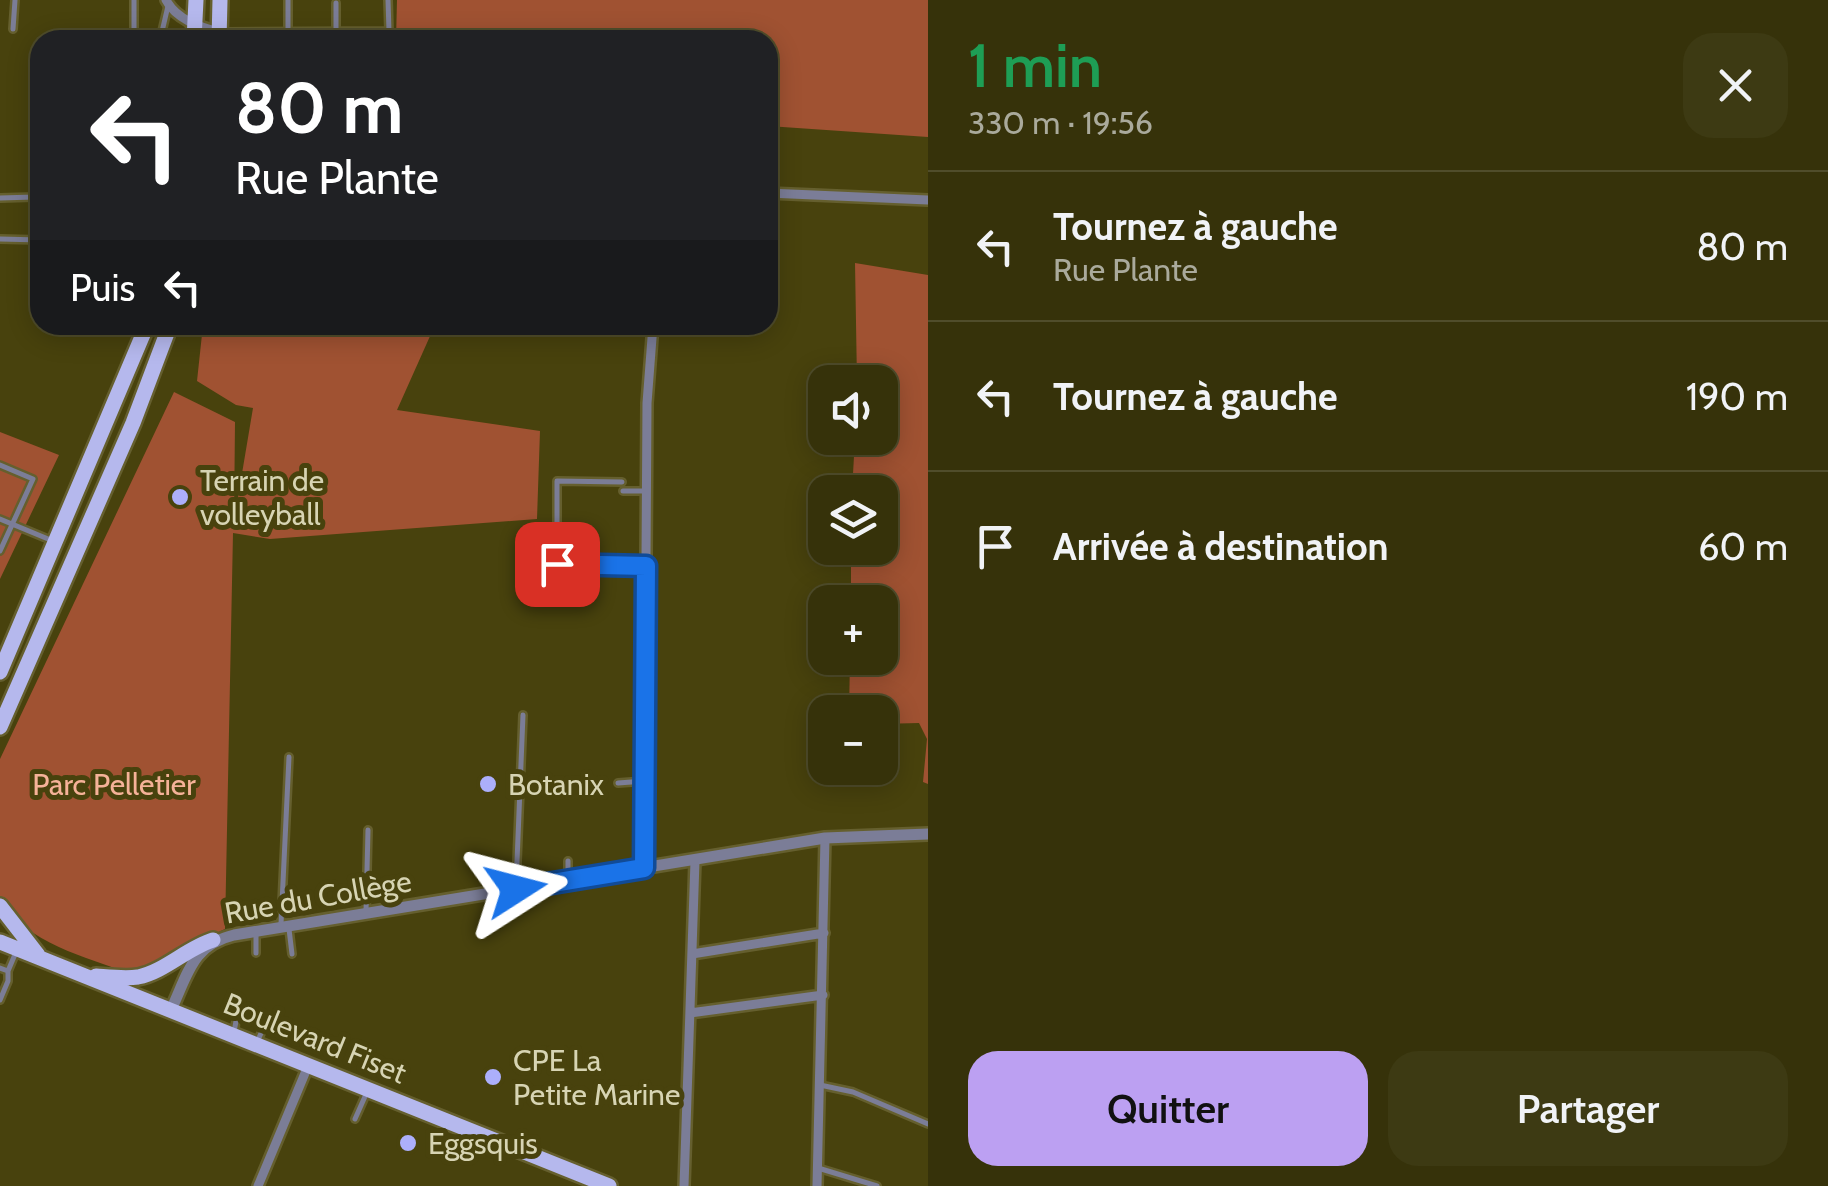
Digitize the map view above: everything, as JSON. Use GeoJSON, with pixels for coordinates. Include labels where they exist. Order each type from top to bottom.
{"type":"FeatureCollection","features":[{"type":"Feature","properties":{"kind":"main road"},"geometry":{"type":"LineString","coordinates":[[194,30],[196,0]]}},
{"type":"Feature","properties":{"kind":"main road"},"geometry":{"type":"LineString","coordinates":[[219,30],[220,0]]}},
{"type":"Feature","properties":{"kind":"main road"},"geometry":{"type":"LineString","coordinates":[[0,672],[143,335]]}},
{"type":"Feature","properties":{"kind":"main road"},"geometry":{"type":"LineString","coordinates":[[0,726],[133,423],[166,335]]}},
{"type":"Feature","properties":{"kind":"main road"},"geometry":{"type":"LineString","coordinates":[[0,906],[41,958]]}},
{"type":"Feature","properties":{"kind":"main road"},"geometry":{"type":"LineString","coordinates":[[86,976],[137,977],[213,940]]}},
{"type":"Feature","properties":{"kind":"main road","name":"Boulevard Fiset"},"geometry":{"type":"LineString","coordinates":[[0,942],[609,1186]]}},
{"type":"Feature","properties":{"kind":"street"},"geometry":{"type":"LineString","coordinates":[[167,3],[191,30]]}},
{"type":"Feature","properties":{"kind":"street"},"geometry":{"type":"LineString","coordinates":[[778,193],[928,200]]}},
{"type":"Feature","properties":{"kind":"street"},"geometry":{"type":"LineString","coordinates":[[644,868],[647,403],[652,335]]}},
{"type":"Feature","properties":{"kind":"street","name":"Rue du Collège"},"geometry":{"type":"LineString","coordinates":[[171,1010],[194,960],[213,940],[826,838],[928,834]]}},
{"type":"Feature","properties":{"kind":"street"},"geometry":{"type":"LineString","coordinates":[[817,1186],[826,838]]}},
{"type":"Feature","properties":{"kind":"street"},"geometry":{"type":"LineString","coordinates":[[684,1186],[695,860]]}},
{"type":"Feature","properties":{"kind":"street"},"geometry":{"type":"LineString","coordinates":[[692,954],[824,934]]}},
{"type":"Feature","properties":{"kind":"street"},"geometry":{"type":"LineString","coordinates":[[690,1012],[823,995]]}},
{"type":"Feature","properties":{"kind":"street"},"geometry":{"type":"LineString","coordinates":[[258,1186],[308,1066]]}},
{"type":"Feature","properties":{"kind":"lane"},"geometry":{"type":"LineString","coordinates":[[13,30],[15,0]]}},
{"type":"Feature","properties":{"kind":"lane"},"geometry":{"type":"LineString","coordinates":[[134,0],[134,30]]}},
{"type":"Feature","properties":{"kind":"lane"},"geometry":{"type":"LineString","coordinates":[[288,0],[288,30]]}},
{"type":"Feature","properties":{"kind":"lane"},"geometry":{"type":"LineString","coordinates":[[388,0],[389,30]]}},
{"type":"Feature","properties":{"kind":"lane"},"geometry":{"type":"LineString","coordinates":[[336,2],[336,30]]}},
{"type":"Feature","properties":{"kind":"lane"},"geometry":{"type":"LineString","coordinates":[[162,30],[167,3]]}},
{"type":"Feature","properties":{"kind":"lane"},"geometry":{"type":"LineString","coordinates":[[0,198],[30,198]]}},
{"type":"Feature","properties":{"kind":"lane"},"geometry":{"type":"LineString","coordinates":[[0,239],[30,240]]}},
{"type":"Feature","properties":{"kind":"lane"},"geometry":{"type":"LineString","coordinates":[[0,465],[33,479],[0,551]]}},
{"type":"Feature","properties":{"kind":"lane"},"geometry":{"type":"LineString","coordinates":[[622,482],[556,480],[557,564],[646,566]]}},
{"type":"Feature","properties":{"kind":"lane"},"geometry":{"type":"LineString","coordinates":[[622,491],[646,492]]}},
{"type":"Feature","properties":{"kind":"lane"},"geometry":{"type":"LineString","coordinates":[[0,519],[57,543]]}},
{"type":"Feature","properties":{"kind":"lane"},"geometry":{"type":"LineString","coordinates":[[516,889],[523,715]]}},
{"type":"Feature","properties":{"kind":"lane"},"geometry":{"type":"LineString","coordinates":[[289,757],[285,927],[292,954]]}},
{"type":"Feature","properties":{"kind":"lane"},"geometry":{"type":"LineString","coordinates":[[618,784],[645,781]]}},
{"type":"Feature","properties":{"kind":"lane"},"geometry":{"type":"LineString","coordinates":[[366,914],[368,830]]}},
{"type":"Feature","properties":{"kind":"lane"},"geometry":{"type":"LineString","coordinates":[[568,861],[568,881]]}},
{"type":"Feature","properties":{"kind":"lane"},"geometry":{"type":"LineString","coordinates":[[256,932],[256,954]]}},
{"type":"Feature","properties":{"kind":"lane"},"geometry":{"type":"LineString","coordinates":[[0,1000],[8,982],[4,969],[17,949]]}},
{"type":"Feature","properties":{"kind":"lane"},"geometry":{"type":"LineString","coordinates":[[233,1035],[240,1004]]}},
{"type":"Feature","properties":{"kind":"lane"},"geometry":{"type":"LineString","coordinates":[[256,1044],[270,1016]]}},
{"type":"Feature","properties":{"kind":"lane"},"geometry":{"type":"LineString","coordinates":[[820,1085],[853,1092],[928,1124]]}},
{"type":"Feature","properties":{"kind":"lane"},"geometry":{"type":"LineString","coordinates":[[355,1119],[368,1089]]}},
{"type":"Feature","properties":{"kind":"lane"},"geometry":{"type":"LineString","coordinates":[[818,1168],[878,1186]]}},
{"type":"Feature","properties":{"kind":"green space"},"geometry":{"type":"Polygon","coordinates":[[[397,0],[928,0],[928,137],[778,127],[778,30],[396,30],[397,0]]]}},
{"type":"Feature","properties":{"kind":"green space"},"geometry":{"type":"Polygon","coordinates":[[[855,263],[928,275],[928,784],[923,782],[927,739],[919,723],[898,724],[898,695],[849,695],[850,675],[898,675],[898,585],[851,585],[851,565],[898,565],[898,475],[853,475],[854,455],[898,455],[898,365],[857,365],[855,263]]]}},
{"type":"Feature","properties":{"kind":"green space","name":"Parc Pelletier"},"geometry":{"type":"Polygon","coordinates":[[[202,335],[431,335],[397,410],[540,431],[537,519],[270,539],[233,533],[225,929],[131,974],[41,938],[0,900],[0,759],[174,392],[235,422],[234,521],[253,408],[236,405],[197,381],[202,335]]]}},
{"type":"Feature","properties":{"kind":"green space"},"geometry":{"type":"Polygon","coordinates":[[[0,432],[59,455],[0,579],[0,432]]]}},
{"type":"Feature","properties":{"kind":"place","name":"Terrain de volleyball"},"geometry":{"type":"Point","coordinates":[180,497]}},
{"type":"Feature","properties":{"kind":"place","name":"Botanix"},"geometry":{"type":"Point","coordinates":[488,784]}},
{"type":"Feature","properties":{"kind":"place","name":"CPE La Petite Marine"},"geometry":{"type":"Point","coordinates":[493,1077]}},
{"type":"Feature","properties":{"kind":"place","name":"Eggsquis"},"geometry":{"type":"Point","coordinates":[408,1143]}},
{"type":"Feature","properties":{"kind":"route"},"geometry":{"type":"LineString","coordinates":[[516,889],[644,868],[646,566],[557,564]]}}]}
